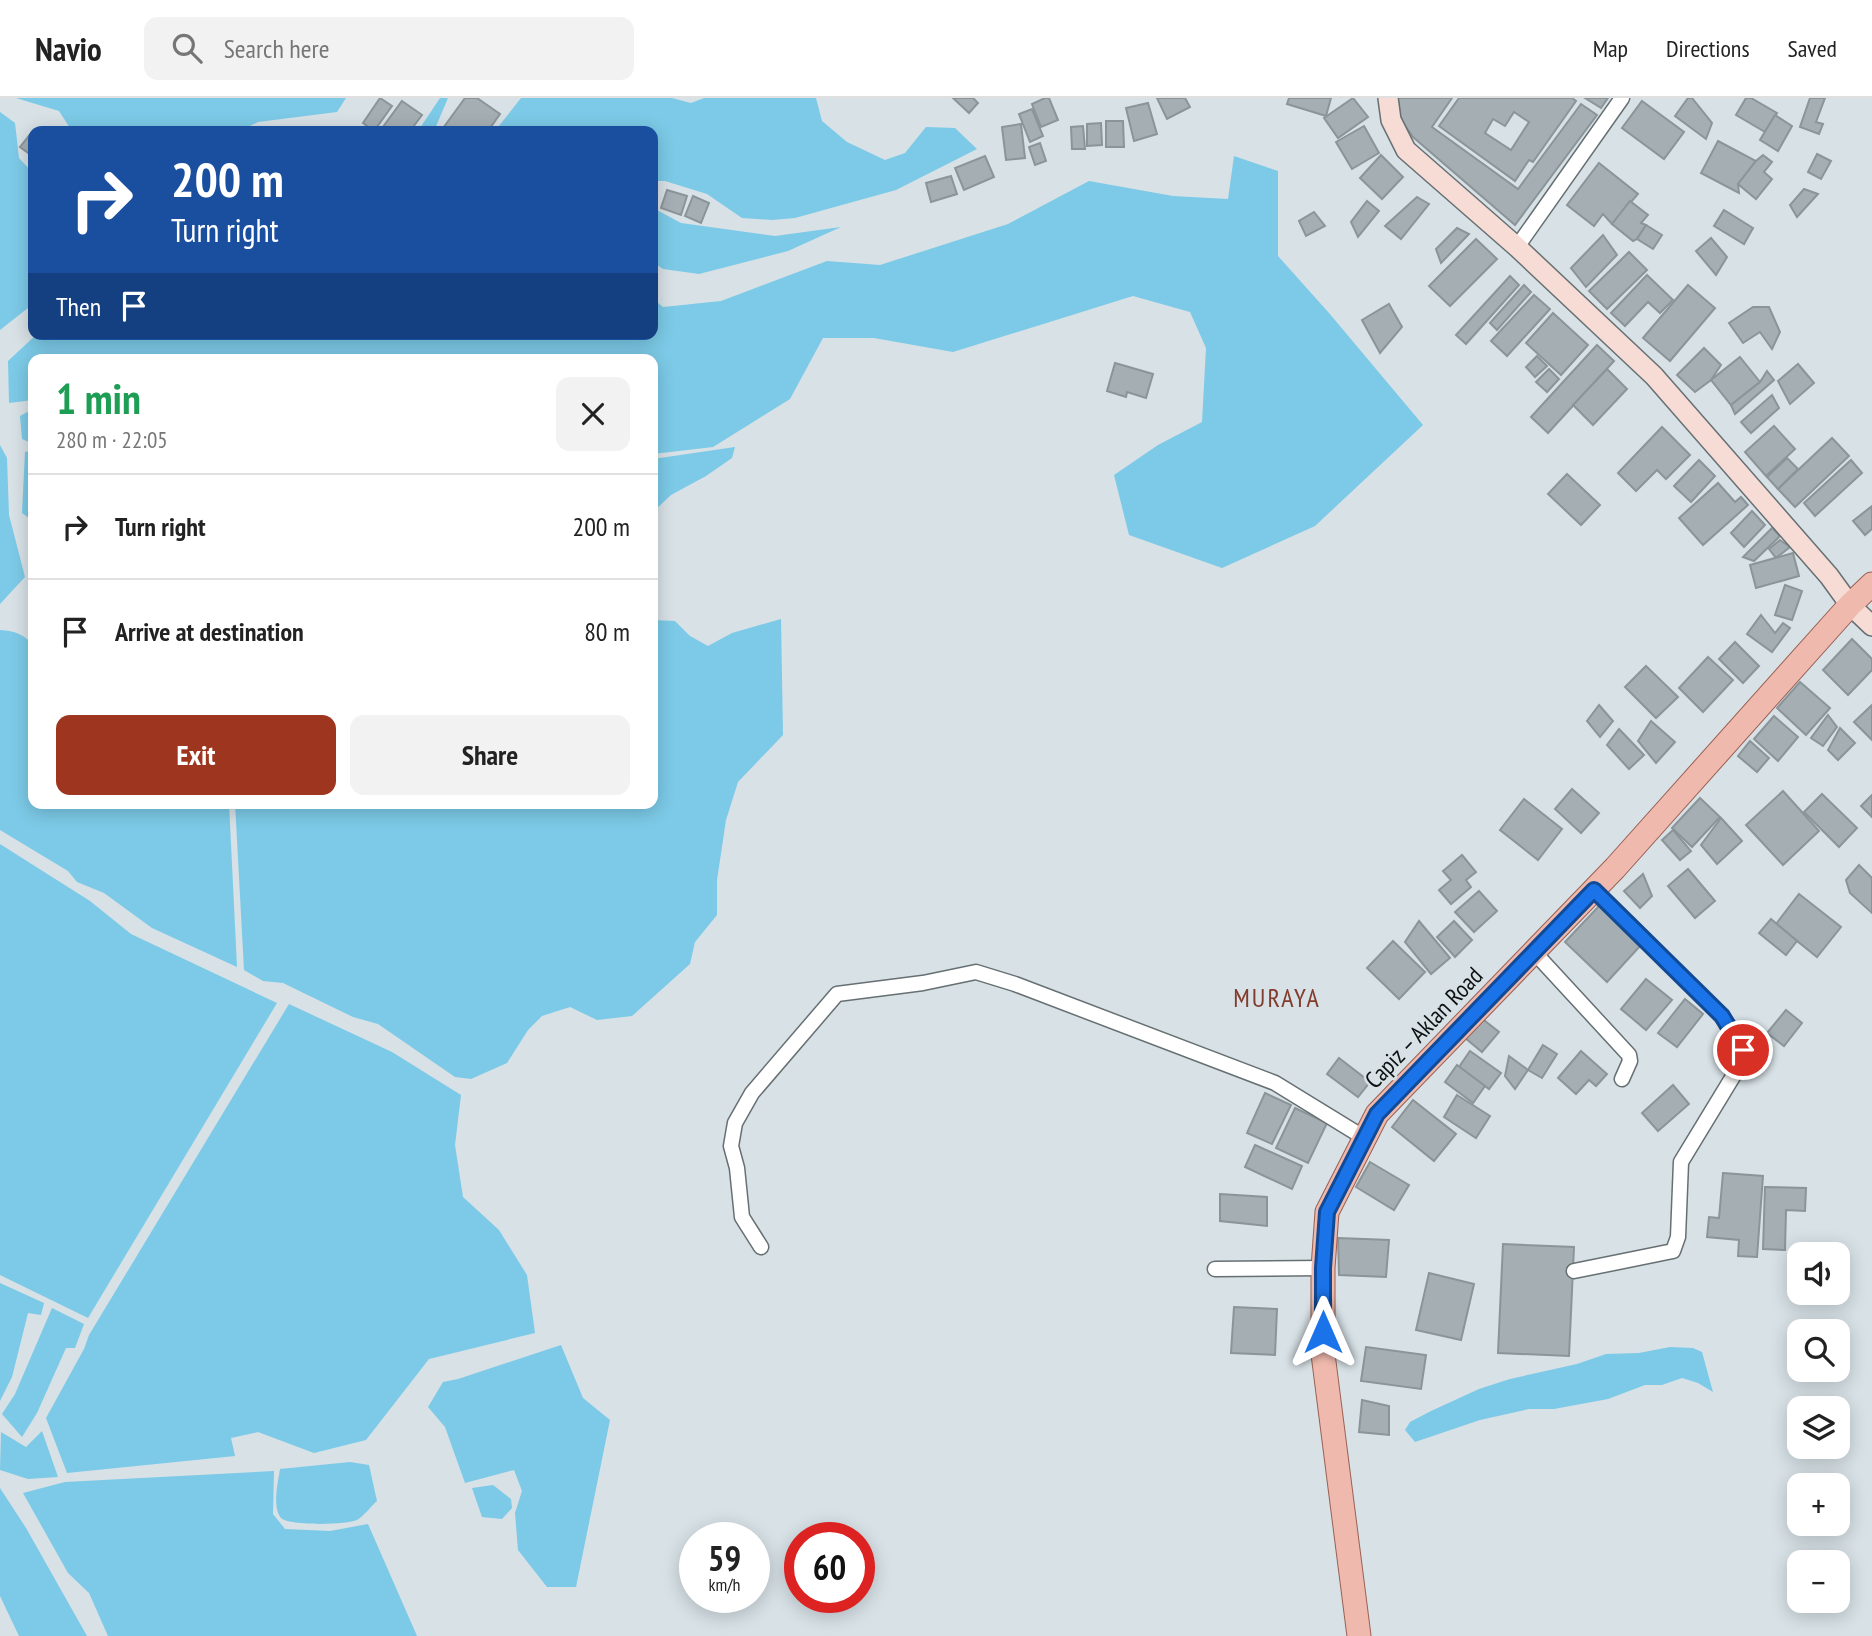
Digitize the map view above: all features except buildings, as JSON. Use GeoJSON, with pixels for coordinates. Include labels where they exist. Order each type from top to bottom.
{"type":"FeatureCollection","features":[{"type":"Feature","properties":{"kind":"main road"},"geometry":{"type":"LineString","coordinates":[[1388,98],[1391,120],[1406,150],[1517,247],[1654,376],[1829,576],[1850,605],[1872,626]]}},
{"type":"Feature","properties":{"kind":"main road","name":"Capiz – Aklan Road"},"geometry":{"type":"LineString","coordinates":[[1359,1636],[1323,1354],[1323,1268],[1327,1212],[1363,1137],[1377,1114],[1594,890],[1850,605],[1872,584]]}},
{"type":"Feature","properties":{"kind":"street"},"geometry":{"type":"LineString","coordinates":[[1517,247],[1622,98]]}},
{"type":"Feature","properties":{"kind":"street"},"geometry":{"type":"LineString","coordinates":[[1574,1271],[1673,1251],[1678,1237],[1681,1162],[1743,1060],[1744,1054],[1722,1016],[1594,890]]}},
{"type":"Feature","properties":{"kind":"street"},"geometry":{"type":"LineString","coordinates":[[1534,952],[1629,1055],[1630,1061],[1622,1079]]}},
{"type":"Feature","properties":{"kind":"street"},"geometry":{"type":"LineString","coordinates":[[761,1247],[742,1217],[737,1168],[731,1146],[735,1123],[752,1093],[837,994],[923,983],[976,972],[1015,984],[1275,1083],[1363,1137]]}},
{"type":"Feature","properties":{"kind":"street"},"geometry":{"type":"LineString","coordinates":[[1215,1269],[1323,1268]]}},
{"type":"Feature","properties":{"kind":"water"},"geometry":{"type":"Polygon","coordinates":[[[16,98],[346,98],[337,112],[258,122],[250,126],[69,126],[59,111],[16,98]]]}},
{"type":"Feature","properties":{"kind":"water"},"geometry":{"type":"Polygon","coordinates":[[[440,98],[448,98],[436,126],[421,126],[440,98]]]}},
{"type":"Feature","properties":{"kind":"water"},"geometry":{"type":"Polygon","coordinates":[[[521,98],[672,98],[691,103],[704,98],[816,98],[822,121],[847,142],[885,160],[905,153],[926,127],[955,128],[977,149],[896,190],[795,218],[772,220],[742,218],[707,194],[658,181],[658,126],[499,126],[521,98]]]}},
{"type":"Feature","properties":{"kind":"water"},"geometry":{"type":"Polygon","coordinates":[[[0,112],[15,123],[19,158],[28,168],[28,308],[0,330],[0,112]]]}},
{"type":"Feature","properties":{"kind":"water"},"geometry":{"type":"Polygon","coordinates":[[[1234,156],[1278,171],[1278,256],[1423,425],[1315,526],[1222,568],[1129,535],[1114,475],[1158,445],[1202,422],[1206,348],[1190,312],[1133,296],[953,352],[874,338],[823,338],[790,399],[713,447],[658,453],[658,354],[28,354],[28,401],[9,403],[8,361],[31,340],[658,340],[658,303],[663,307],[721,301],[827,261],[880,265],[1008,224],[1089,181],[1173,196],[1228,199],[1234,156]]]}},
{"type":"Feature","properties":{"kind":"water"},"geometry":{"type":"Polygon","coordinates":[[[658,211],[681,223],[775,236],[841,227],[788,251],[699,274],[663,269],[658,266],[658,211]]]}},
{"type":"Feature","properties":{"kind":"water"},"geometry":{"type":"Polygon","coordinates":[[[28,412],[28,442],[22,439],[20,416],[28,412]]]}},
{"type":"Feature","properties":{"kind":"water"},"geometry":{"type":"Polygon","coordinates":[[[0,445],[7,458],[9,515],[25,577],[0,604],[0,445]]]}},
{"type":"Feature","properties":{"kind":"water"},"geometry":{"type":"Polygon","coordinates":[[[735,447],[732,458],[671,495],[658,507],[658,458],[735,447]]]}},
{"type":"Feature","properties":{"kind":"water"},"geometry":{"type":"Polygon","coordinates":[[[28,451],[28,517],[22,513],[25,452],[28,451]]]}},
{"type":"Feature","properties":{"kind":"water"},"geometry":{"type":"Polygon","coordinates":[[[781,619],[783,735],[738,782],[726,820],[717,880],[717,915],[695,942],[690,964],[632,1016],[597,1020],[570,1007],[542,1016],[528,1030],[507,1063],[471,1079],[455,1077],[378,1024],[353,1017],[283,983],[263,981],[244,970],[235,809],[658,809],[658,620],[675,621],[690,636],[708,646],[732,633],[781,619]]]}},
{"type":"Feature","properties":{"kind":"water"},"geometry":{"type":"Polygon","coordinates":[[[0,630],[20,634],[28,640],[28,809],[229,809],[237,967],[152,928],[104,893],[77,882],[68,871],[0,830],[0,630]]]}},
{"type":"Feature","properties":{"kind":"water"},"geometry":{"type":"Polygon","coordinates":[[[0,844],[90,901],[131,934],[277,1003],[88,1318],[0,1275],[0,844]]]}},
{"type":"Feature","properties":{"kind":"water"},"geometry":{"type":"Polygon","coordinates":[[[289,1004],[392,1052],[461,1095],[455,1145],[463,1197],[499,1230],[527,1275],[535,1333],[429,1359],[366,1440],[314,1453],[258,1432],[231,1438],[235,1456],[67,1473],[46,1418],[89,1335],[289,1004]]]}},
{"type":"Feature","properties":{"kind":"water"},"geometry":{"type":"Polygon","coordinates":[[[0,1283],[44,1303],[41,1315],[28,1313],[12,1377],[0,1401],[0,1283]]]}},
{"type":"Feature","properties":{"kind":"water"},"geometry":{"type":"Polygon","coordinates":[[[52,1308],[84,1324],[75,1348],[66,1348],[37,1413],[22,1437],[2,1414],[15,1394],[52,1308]]]}},
{"type":"Feature","properties":{"kind":"water"},"geometry":{"type":"Polygon","coordinates":[[[561,1345],[583,1398],[610,1420],[576,1587],[547,1587],[518,1550],[515,1513],[522,1491],[514,1470],[465,1483],[445,1427],[428,1407],[443,1382],[561,1345]]]}},
{"type":"Feature","properties":{"kind":"water"},"geometry":{"type":"Polygon","coordinates":[[[1670,1347],[1693,1348],[1702,1352],[1713,1392],[1682,1378],[1662,1385],[1645,1385],[1608,1399],[1554,1409],[1529,1409],[1480,1420],[1415,1442],[1405,1430],[1410,1422],[1431,1411],[1479,1389],[1510,1379],[1577,1364],[1606,1354],[1639,1353],[1670,1347]]]}},
{"type":"Feature","properties":{"kind":"water"},"geometry":{"type":"Polygon","coordinates":[[[42,1431],[58,1477],[28,1479],[0,1470],[1,1432],[26,1447],[42,1431]]]}},
{"type":"Feature","properties":{"kind":"water"},"geometry":{"type":"Polygon","coordinates":[[[350,1462],[369,1465],[377,1501],[360,1518],[351,1522],[318,1524],[286,1521],[281,1518],[276,1501],[280,1469],[350,1462]]]}},
{"type":"Feature","properties":{"kind":"water"},"geometry":{"type":"Polygon","coordinates":[[[274,1471],[273,1514],[285,1529],[330,1531],[368,1524],[417,1636],[108,1636],[89,1593],[68,1573],[23,1493],[65,1482],[274,1471]]]}},
{"type":"Feature","properties":{"kind":"water"},"geometry":{"type":"Polygon","coordinates":[[[493,1485],[511,1499],[512,1508],[502,1519],[482,1517],[472,1488],[493,1485]]]}},
{"type":"Feature","properties":{"kind":"water"},"geometry":{"type":"Polygon","coordinates":[[[0,1488],[26,1528],[87,1636],[19,1636],[0,1596],[0,1488]]]}},
{"type":"Feature","properties":{"kind":"district","name":"MURAYA"},"geometry":{"type":"Point","coordinates":[1277,998]}},
{"type":"Feature","properties":{"kind":"route"},"geometry":{"type":"LineString","coordinates":[[1323,1332],[1323,1268],[1327,1212],[1377,1114],[1594,890],[1722,1016],[1743,1050]]}}]}
